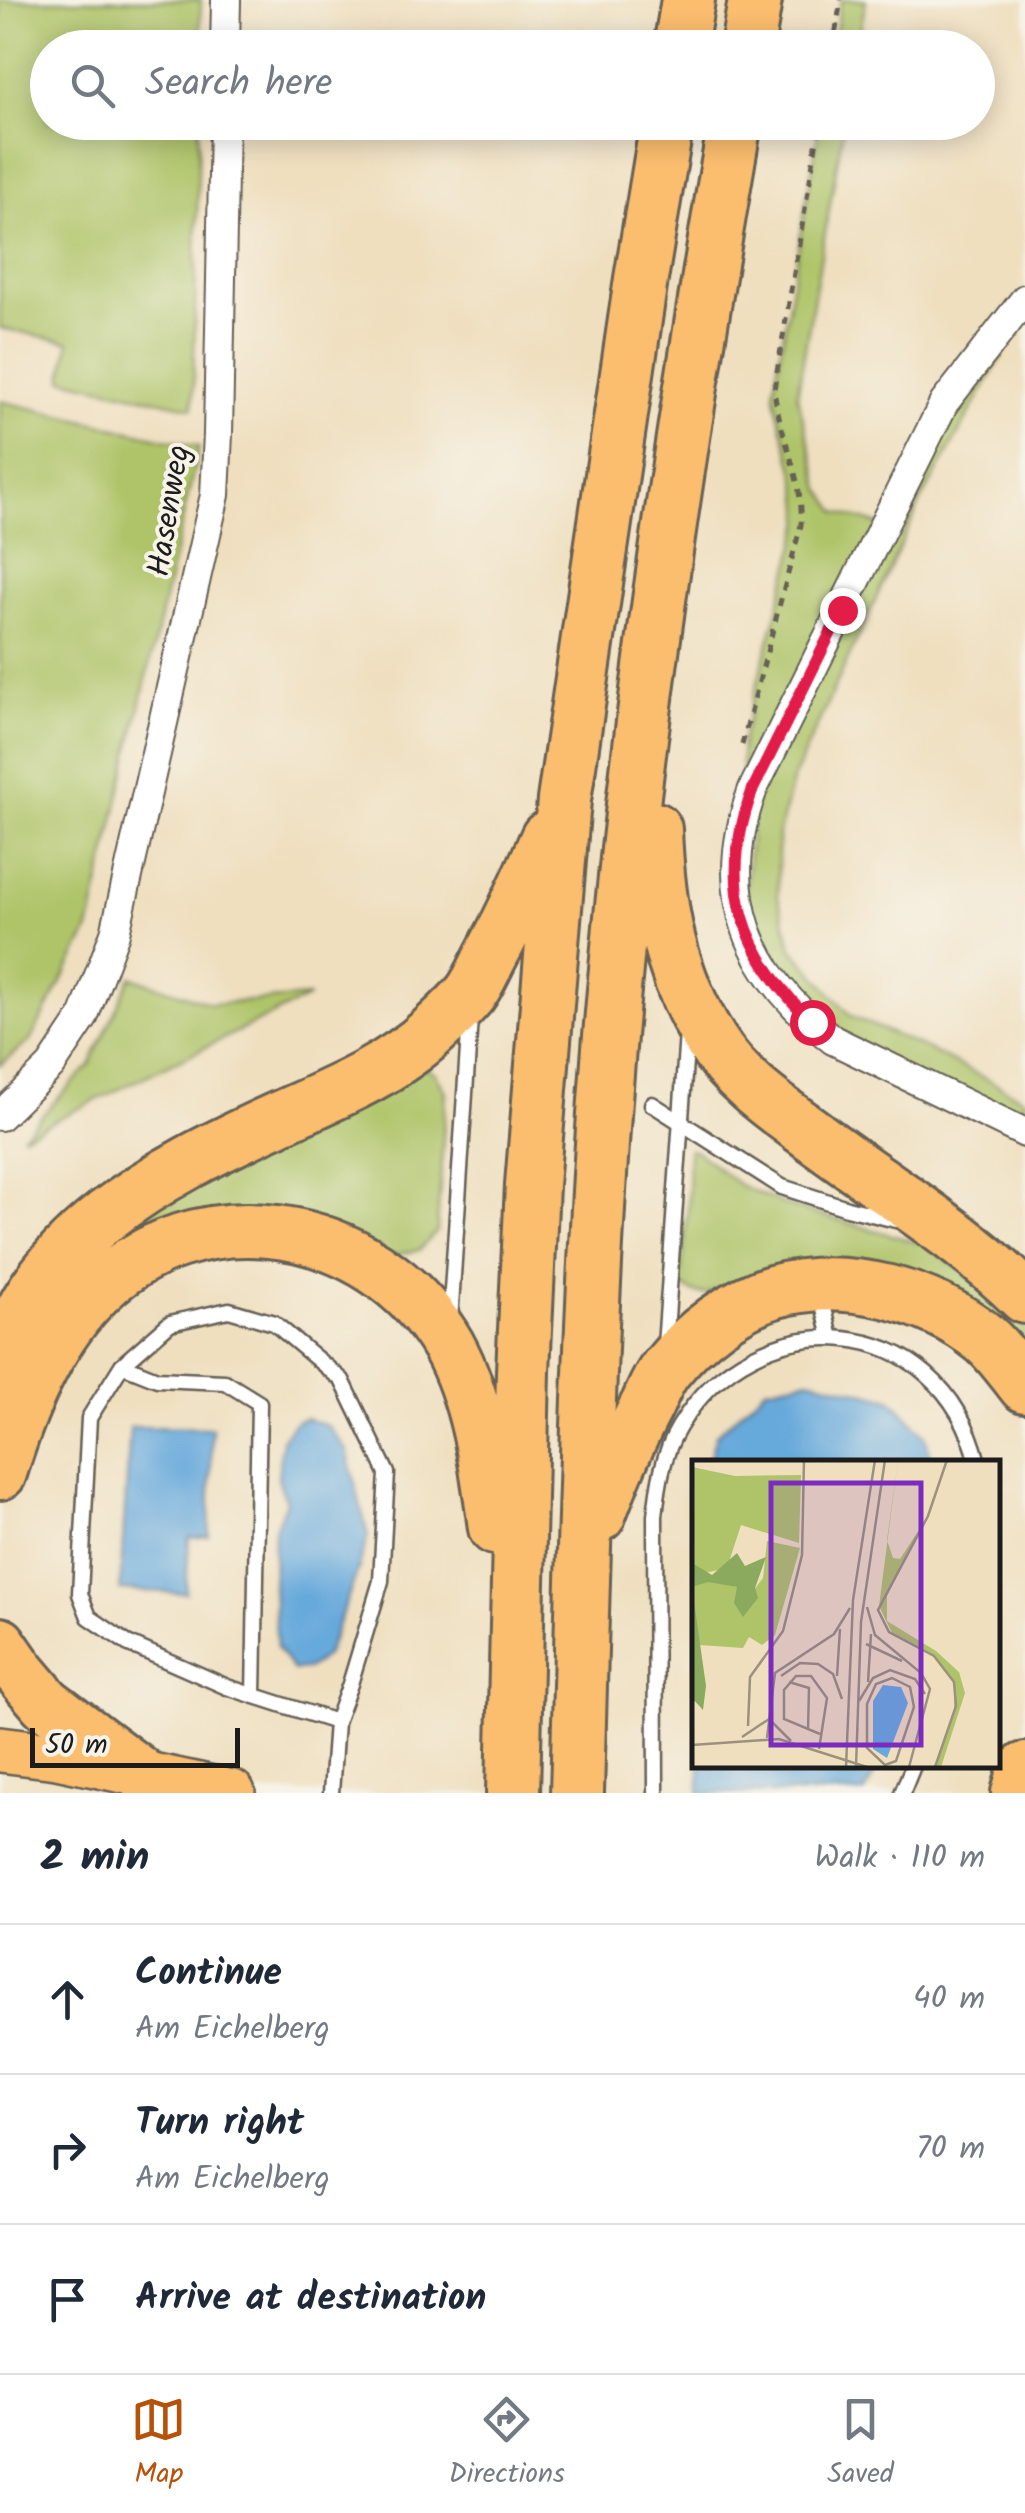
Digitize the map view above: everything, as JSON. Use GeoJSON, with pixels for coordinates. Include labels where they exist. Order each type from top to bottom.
{"type":"FeatureCollection","features":[{"type":"Feature","properties":{"kind":"highway"},"geometry":{"type":"LineString","coordinates":[[683,30],[688,0]]}},
{"type":"Feature","properties":{"kind":"highway"},"geometry":{"type":"LineString","coordinates":[[750,30],[755,0]]}},
{"type":"Feature","properties":{"kind":"highway"},"geometry":{"type":"LineString","coordinates":[[513,1793],[523,1371],[532,1185],[564,800],[665,140]]}},
{"type":"Feature","properties":{"kind":"highway"},"geometry":{"type":"LineString","coordinates":[[577,1793],[600,1175],[617,956],[648,682],[731,140]]}},
{"type":"Feature","properties":{"kind":"highway"},"geometry":{"type":"LineString","coordinates":[[648,682],[662,915],[689,1002],[713,1044],[744,1082],[942,1228],[1025,1296]]}},
{"type":"Feature","properties":{"kind":"highway"},"geometry":{"type":"LineString","coordinates":[[0,1371],[27,1301],[74,1242],[142,1188],[268,1123],[365,1079],[430,1034],[472,992],[564,800]]}},
{"type":"Feature","properties":{"kind":"highway"},"geometry":{"type":"LineString","coordinates":[[0,1473],[13,1431],[52,1348],[70,1321],[117,1273],[143,1257],[201,1234],[287,1232],[322,1241],[350,1252],[392,1278],[425,1311],[448,1346],[472,1406],[488,1476],[516,1672]]}},
{"type":"Feature","properties":{"kind":"highway"},"geometry":{"type":"LineString","coordinates":[[584,1554],[617,1466],[664,1372],[696,1336],[739,1307],[776,1291],[819,1285],[868,1287],[908,1297],[947,1315],[988,1341],[1025,1386]]}},
{"type":"Feature","properties":{"kind":"highway"},"geometry":{"type":"LineString","coordinates":[[0,1644],[46,1703],[138,1772]]}},
{"type":"Feature","properties":{"kind":"highway"},"geometry":{"type":"LineString","coordinates":[[1018,1793],[1025,1769]]}},
{"type":"Feature","properties":{"kind":"main road"},"geometry":{"type":"LineString","coordinates":[[0,1749],[57,1756],[232,1793]]}},
{"type":"Feature","properties":{"kind":"street"},"geometry":{"type":"LineString","coordinates":[[225,30],[226,0]]}},
{"type":"Feature","properties":{"kind":"street","name":"Hasenweg"},"geometry":{"type":"LineString","coordinates":[[0,1116],[50,1066],[83,1018],[115,933],[215,495],[224,140]]}},
{"type":"Feature","properties":{"kind":"street"},"geometry":{"type":"LineString","coordinates":[[1025,300],[944,403],[753,789],[743,814],[735,869],[744,922],[768,973],[788,1000],[834,1040],[1025,1132]]}},
{"type":"Feature","properties":{"kind":"lane"},"geometry":{"type":"LineString","coordinates":[[448,1346],[472,992]]}},
{"type":"Feature","properties":{"kind":"lane"},"geometry":{"type":"LineString","coordinates":[[664,1372],[689,1002]]}},
{"type":"Feature","properties":{"kind":"lane"},"geometry":{"type":"LineString","coordinates":[[652,1104],[782,1187],[847,1208],[942,1228]]}},
{"type":"Feature","properties":{"kind":"lane"},"geometry":{"type":"LineString","coordinates":[[819,1285],[831,1338]]}},
{"type":"Feature","properties":{"kind":"lane"},"geometry":{"type":"LineString","coordinates":[[331,1793],[336,1722],[381,1581],[387,1472],[342,1380],[274,1323],[229,1310],[170,1323],[122,1365],[89,1418],[80,1594],[89,1618],[128,1643],[227,1687],[336,1722]]}},
{"type":"Feature","properties":{"kind":"lane"},"geometry":{"type":"LineString","coordinates":[[656,1793],[655,1516],[659,1482],[678,1428],[717,1381],[740,1364],[786,1344],[831,1338],[861,1340],[887,1348],[914,1364],[952,1400],[977,1460]]}},
{"type":"Feature","properties":{"kind":"lane"},"geometry":{"type":"LineString","coordinates":[[122,1365],[156,1379],[225,1382],[259,1403],[254,1696]]}},
{"type":"Feature","properties":{"kind":"lane"},"geometry":{"type":"LineString","coordinates":[[902,1793],[912,1768]]}},
{"type":"Feature","properties":{"kind":"path"},"geometry":{"type":"LineString","coordinates":[[836,30],[841,0]]}},
{"type":"Feature","properties":{"kind":"path"},"geometry":{"type":"LineString","coordinates":[[753,789],[742,773],[742,740],[802,506],[776,415],[774,389],[817,140]]}},
{"type":"Feature","properties":{"kind":"green space"},"geometry":{"type":"Polygon","coordinates":[[[0,0],[201,0],[200,30],[30,30],[30,140],[199,140],[193,408],[63,379],[69,342],[0,328],[0,0]]]}},
{"type":"Feature","properties":{"kind":"green space"},"geometry":{"type":"Polygon","coordinates":[[[841,0],[866,0],[860,30],[836,30],[841,0]]]}},
{"type":"Feature","properties":{"kind":"green space"},"geometry":{"type":"Polygon","coordinates":[[[817,140],[841,140],[797,395],[821,489],[837,512],[883,526],[944,403],[1025,314],[921,501],[793,778],[778,836],[778,897],[792,948],[851,1016],[1025,1099],[1025,1133],[833,1040],[744,922],[753,789],[742,766],[742,740],[801,525],[799,491],[774,389],[817,140]]]}},
{"type":"Feature","properties":{"kind":"green space"},"geometry":{"type":"Polygon","coordinates":[[[0,401],[199,447],[89,930],[30,1041],[0,1065],[0,401]]]}},
{"type":"Feature","properties":{"kind":"green space"},"geometry":{"type":"Polygon","coordinates":[[[131,977],[212,1004],[309,997],[22,1136],[90,1065],[131,977]]]}},
{"type":"Feature","properties":{"kind":"green space"},"geometry":{"type":"Polygon","coordinates":[[[426,1067],[436,1074],[446,1092],[437,1231],[419,1250],[390,1256],[312,1219],[42,1306],[133,1211],[426,1067]]]}},
{"type":"Feature","properties":{"kind":"green space"},"geometry":{"type":"Polygon","coordinates":[[[689,1149],[739,1185],[788,1206],[927,1245],[997,1297],[1025,1325],[1025,1363],[973,1313],[731,1285],[705,1294],[687,1289],[680,1284],[689,1149]]]}},
{"type":"Feature","properties":{"kind":"water"},"geometry":{"type":"Polygon","coordinates":[[[809,1379],[891,1399],[925,1435],[931,1460],[709,1460],[716,1435],[766,1388],[809,1379]]]}},
{"type":"Feature","properties":{"kind":"water"},"geometry":{"type":"Polygon","coordinates":[[[306,1418],[328,1426],[347,1450],[368,1536],[326,1656],[307,1669],[293,1670],[277,1648],[274,1530],[286,1502],[278,1478],[282,1439],[296,1421],[306,1418]]]}},
{"type":"Feature","properties":{"kind":"water"},"geometry":{"type":"Polygon","coordinates":[[[130,1427],[212,1428],[209,1536],[189,1538],[186,1593],[120,1590],[130,1427]]]}},
{"type":"Feature","properties":{"kind":"water"},"geometry":{"type":"Polygon","coordinates":[[[700,1768],[877,1768],[865,1793],[700,1793],[700,1768]]]}},
{"type":"Feature","properties":{"kind":"route"},"geometry":{"type":"LineString","coordinates":[[812,1022],[788,1000],[754,946],[737,895],[735,869],[743,814],[753,789],[842,610]]}}]}
